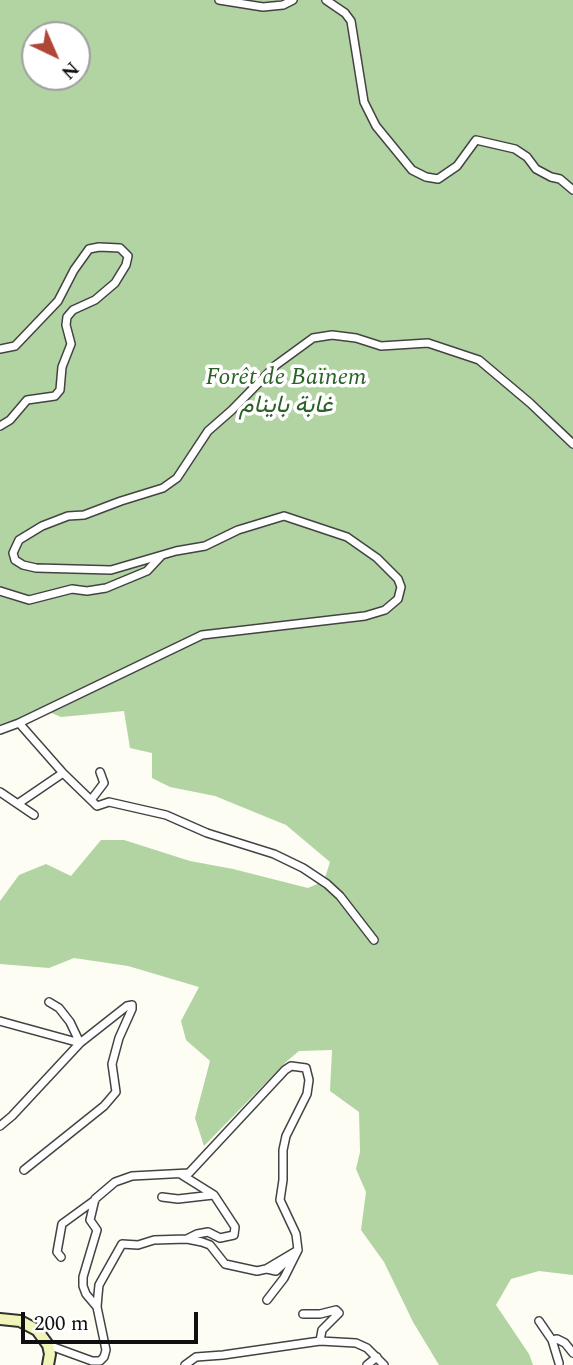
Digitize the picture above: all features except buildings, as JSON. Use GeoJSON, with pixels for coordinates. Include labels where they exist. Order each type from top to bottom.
{"type":"FeatureCollection","features":[{"type":"Feature","properties":{"kind":"street"},"geometry":{"type":"LineString","coordinates":[[219,0],[263,8],[283,5],[293,0]]}},
{"type":"Feature","properties":{"kind":"street"},"geometry":{"type":"LineString","coordinates":[[326,0],[345,13],[351,21],[364,102],[376,126],[412,170],[438,179],[457,166],[476,140],[515,149],[527,157],[536,169],[560,179],[573,190]]}},
{"type":"Feature","properties":{"kind":"street"},"geometry":{"type":"LineString","coordinates":[[0,349],[15,346],[58,301],[89,249],[120,248],[128,256],[126,265],[115,283],[95,300],[73,310],[68,317],[66,325],[71,344],[62,367],[61,390],[55,396],[27,400],[10,420],[0,426]]}},
{"type":"Feature","properties":{"kind":"street"},"geometry":{"type":"LineString","coordinates":[[0,730],[202,635],[365,616],[385,610],[398,599],[401,587],[398,579],[377,558],[347,537],[284,516],[237,530],[205,546],[161,555],[111,570],[69,570],[23,565],[15,560],[13,552],[19,540],[42,526],[68,516],[85,515],[121,500],[163,488],[177,478],[208,431],[276,365],[313,338],[332,335],[356,338],[381,346],[428,343],[479,360],[573,444]]}},
{"type":"Feature","properties":{"kind":"street"},"geometry":{"type":"LineString","coordinates":[[0,591],[29,600],[72,589],[87,591],[106,588],[147,570],[161,555]]}},
{"type":"Feature","properties":{"kind":"street"},"geometry":{"type":"LineString","coordinates":[[19,723],[63,773],[97,806],[109,803],[166,815],[274,854],[303,868],[340,896],[374,940]]}},
{"type":"Feature","properties":{"kind":"street"},"geometry":{"type":"LineString","coordinates":[[91,800],[104,783],[100,772]]}},
{"type":"Feature","properties":{"kind":"street"},"geometry":{"type":"LineString","coordinates":[[19,803],[63,773]]}},
{"type":"Feature","properties":{"kind":"street"},"geometry":{"type":"LineString","coordinates":[[0,792],[34,815]]}},
{"type":"Feature","properties":{"kind":"street"},"geometry":{"type":"LineString","coordinates":[[49,1002],[59,1008],[70,1022],[80,1043]]}},
{"type":"Feature","properties":{"kind":"street"},"geometry":{"type":"LineString","coordinates":[[0,1126],[80,1043],[129,1005],[132,1006],[112,1064],[116,1093],[104,1106],[24,1170]]}},
{"type":"Feature","properties":{"kind":"street"},"geometry":{"type":"LineString","coordinates":[[0,1021],[80,1043]]}},
{"type":"Feature","properties":{"kind":"street"},"geometry":{"type":"LineString","coordinates":[[61,1257],[57,1252],[62,1224],[115,1182],[132,1176],[189,1173],[285,1070],[291,1066],[306,1068],[309,1080],[307,1094],[286,1136],[279,1200],[296,1234],[298,1250],[284,1278],[267,1300]]}},
{"type":"Feature","properties":{"kind":"street"},"geometry":{"type":"LineString","coordinates":[[182,1175],[214,1195],[235,1227],[234,1235],[220,1238],[208,1232],[187,1239]]}},
{"type":"Feature","properties":{"kind":"street"},"geometry":{"type":"LineString","coordinates":[[162,1198],[214,1195]]}},
{"type":"Feature","properties":{"kind":"street"},"geometry":{"type":"LineString","coordinates":[[95,1199],[90,1220],[97,1230],[83,1277],[86,1294],[97,1307]]}},
{"type":"Feature","properties":{"kind":"street"},"geometry":{"type":"LineString","coordinates":[[48,1345],[92,1362],[102,1359],[106,1350],[97,1307],[99,1285],[122,1244],[138,1245],[154,1240],[187,1239],[210,1245],[225,1264],[249,1270],[276,1271],[298,1250]]}},
{"type":"Feature","properties":{"kind":"street"},"geometry":{"type":"LineString","coordinates":[[303,1314],[336,1310],[338,1313],[323,1330],[320,1341]]}},
{"type":"Feature","properties":{"kind":"street"},"geometry":{"type":"LineString","coordinates":[[0,1319],[13,1319],[29,1324],[37,1330],[48,1345],[48,1365]]}},
{"type":"Feature","properties":{"kind":"street"},"geometry":{"type":"LineString","coordinates":[[539,1321],[552,1340],[559,1363]]}},
{"type":"Feature","properties":{"kind":"street"},"geometry":{"type":"LineString","coordinates":[[552,1340],[562,1341],[573,1353]]}},
{"type":"Feature","properties":{"kind":"street"},"geometry":{"type":"LineString","coordinates":[[185,1365],[196,1357],[320,1341],[356,1343],[384,1365]]}},
{"type":"Feature","properties":{"kind":"street"},"geometry":{"type":"LineString","coordinates":[[367,1365],[377,1357]]}},
{"type":"Feature","properties":{"kind":"green space","name":"Forêt de Baïnem غابة باينام"},"geometry":{"type":"Polygon","coordinates":[[[0,0],[573,0],[573,1275],[539,1271],[511,1279],[496,1305],[529,1354],[533,1365],[439,1365],[413,1322],[384,1262],[361,1230],[366,1192],[356,1169],[360,1152],[359,1112],[330,1091],[332,1050],[299,1051],[204,1146],[195,1118],[210,1061],[186,1040],[181,1021],[199,987],[128,966],[74,958],[49,968],[0,964],[0,901],[19,875],[46,864],[71,876],[101,840],[124,840],[190,861],[308,888],[324,881],[330,862],[286,825],[215,796],[170,787],[152,778],[152,753],[130,748],[124,711],[61,717],[40,708],[0,727],[0,0]]]}}]}
